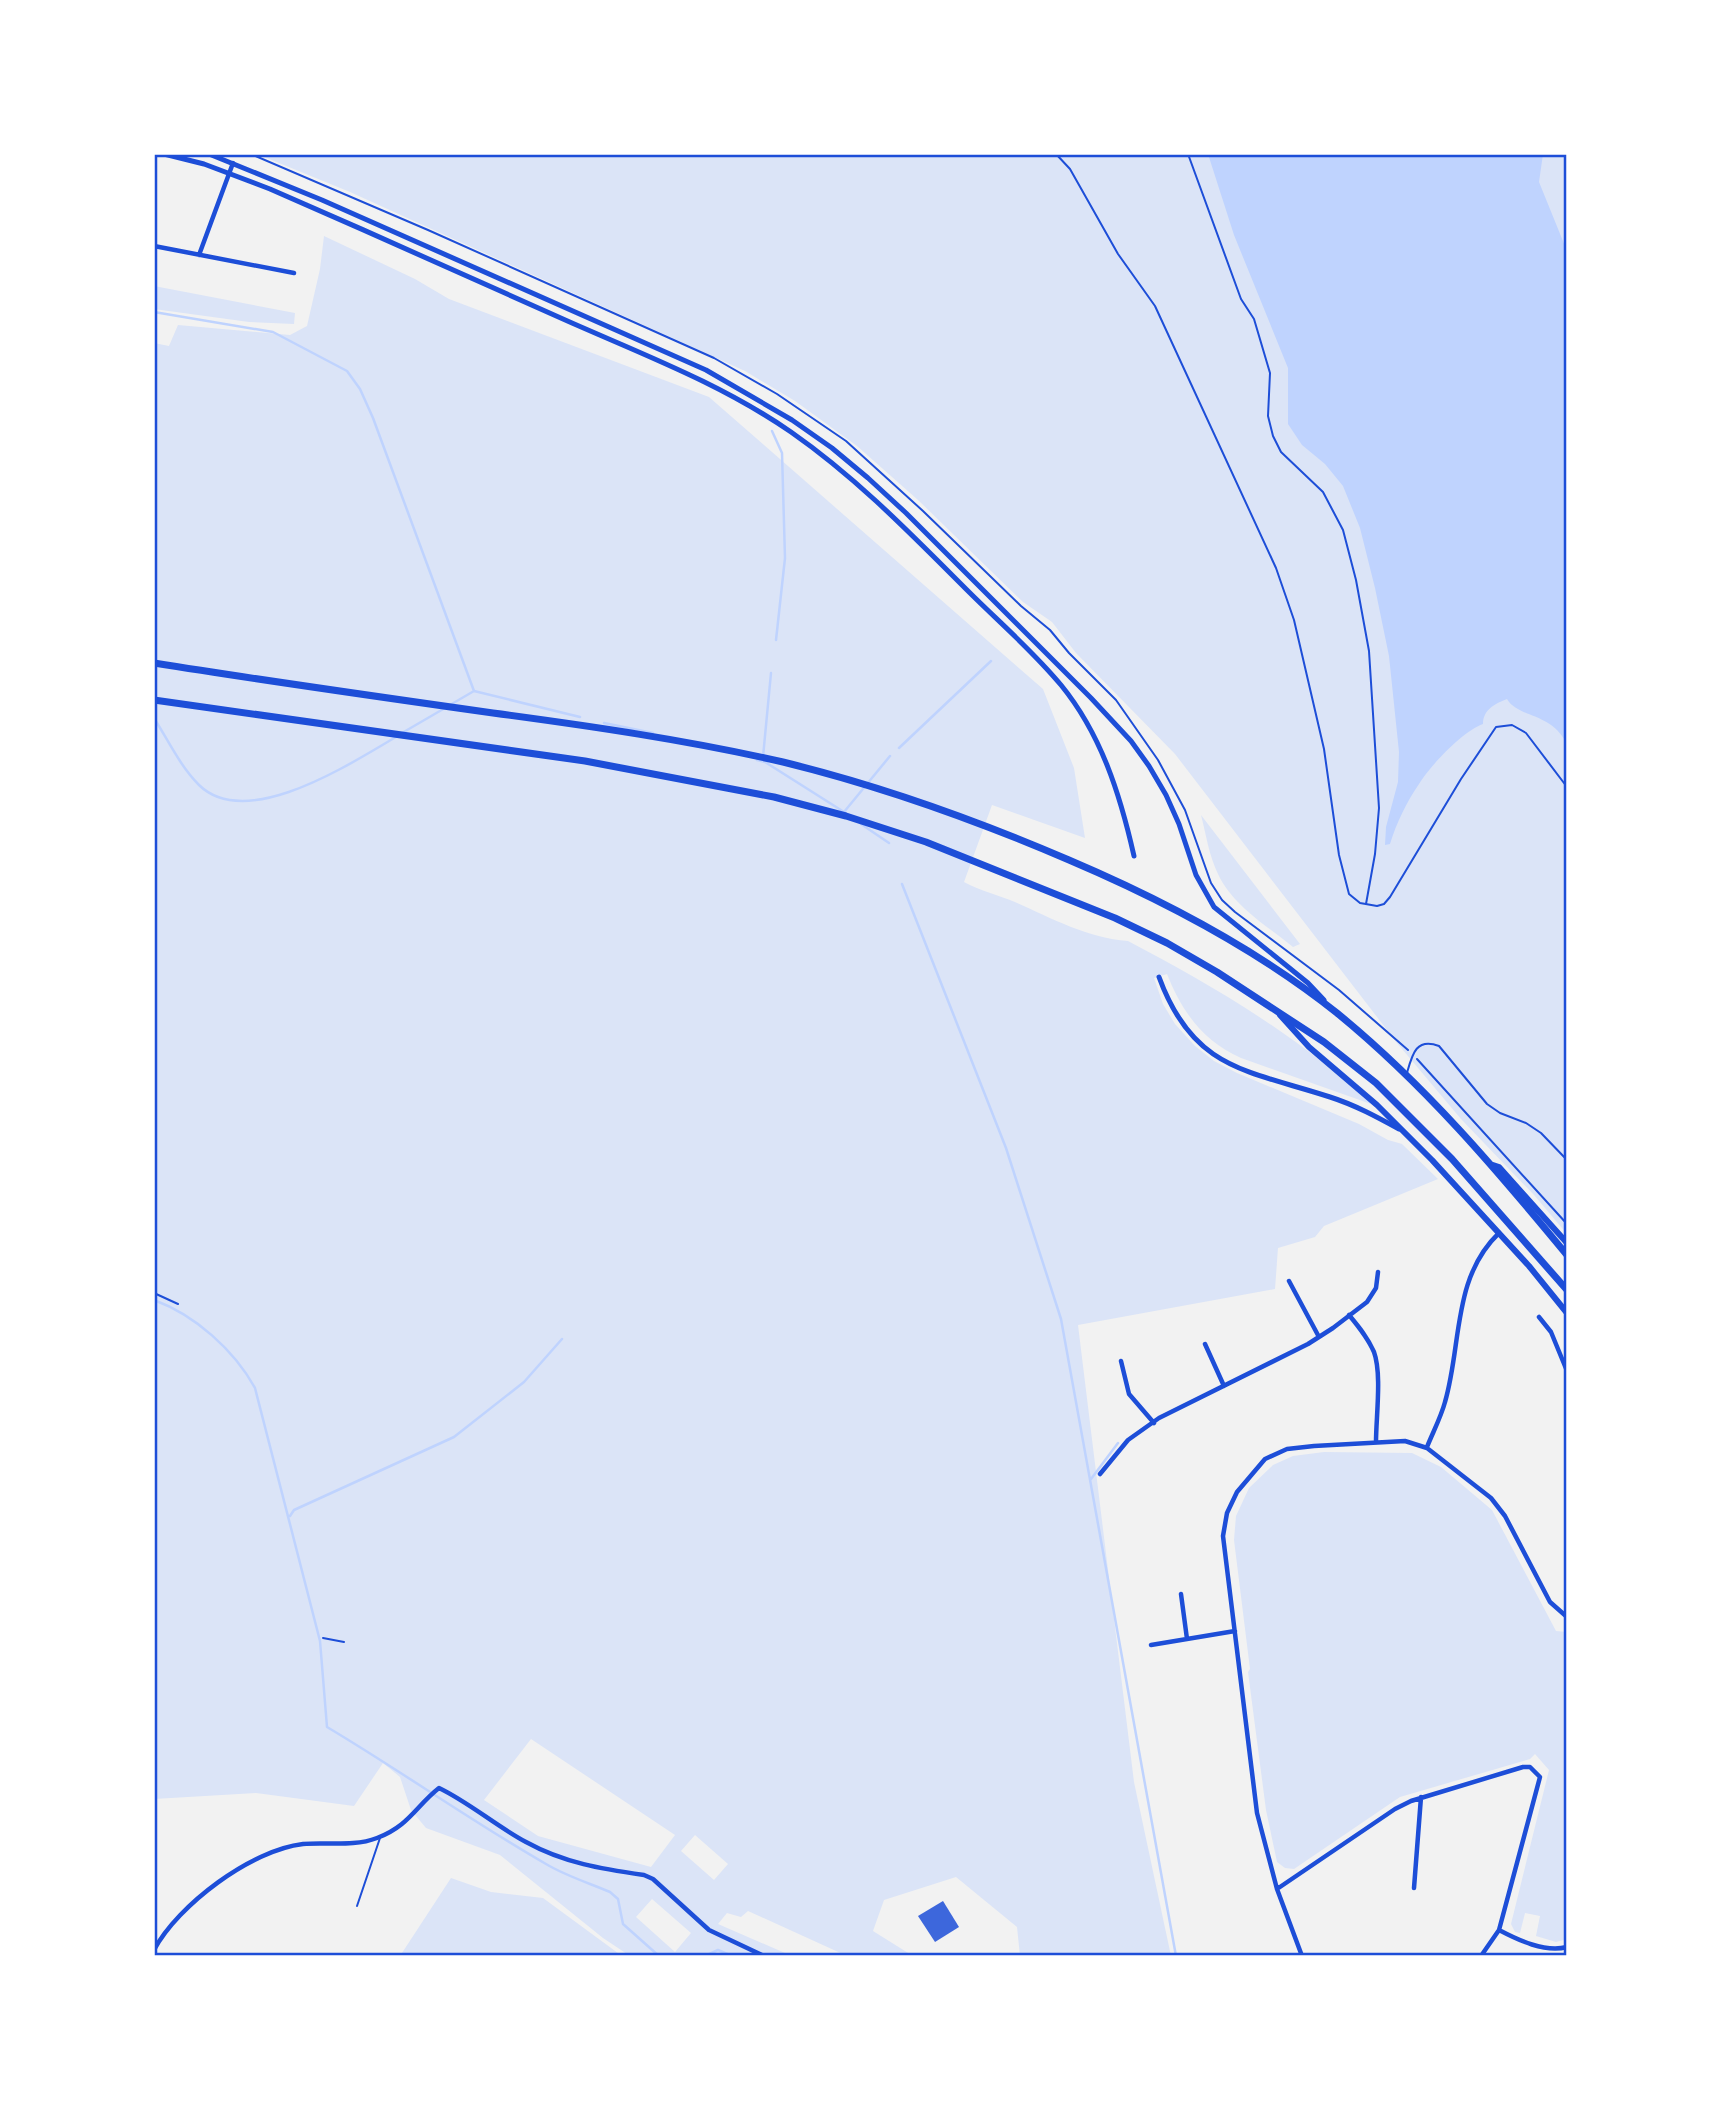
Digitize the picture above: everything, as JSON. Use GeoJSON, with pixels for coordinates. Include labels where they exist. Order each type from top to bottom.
{"type":"FeatureCollection","features":[{"type":"Feature","properties":{"kind":"highway"},"geometry":{"type":"LineString","coordinates":[[154,663],[595,727],[783,762],[934,806],[1007,834],[1126,884],[1235,943],[1336,1012],[1407,1074],[1493,1165],[1567,1255]]}},
{"type":"Feature","properties":{"kind":"highway"},"geometry":{"type":"LineString","coordinates":[[154,700],[585,761],[694,779],[774,796],[926,842],[1115,918],[1167,943],[1272,1006],[1376,1083],[1444,1151],[1566,1288]]}},
{"type":"Feature","properties":{"kind":"main road"},"geometry":{"type":"LineString","coordinates":[[1272,1006],[1310,1047],[1405,1132],[1551,1291],[1567,1313]]}},
{"type":"Feature","properties":{"kind":"main road"},"geometry":{"type":"LineString","coordinates":[[1493,1165],[1499,1167],[1567,1243]]}},
{"type":"Feature","properties":{"kind":"street"},"geometry":{"type":"LineString","coordinates":[[164,154],[230,173],[724,391],[830,460],[882,506],[1043,666],[1073,701],[1100,747],[1122,806],[1133,856]]}},
{"type":"Feature","properties":{"kind":"street"},"geometry":{"type":"LineString","coordinates":[[209,154],[706,370],[755,396],[832,448],[906,513],[1131,741],[1166,795],[1196,875],[1214,907],[1308,983],[1336,1012]]}},
{"type":"Feature","properties":{"kind":"street"},"geometry":{"type":"LineString","coordinates":[[199,255],[233,163]]}},
{"type":"Feature","properties":{"kind":"street"},"geometry":{"type":"LineString","coordinates":[[154,246],[294,273]]}},
{"type":"Feature","properties":{"kind":"street"},"geometry":{"type":"LineString","coordinates":[[600,335],[602,323]]}},
{"type":"Feature","properties":{"kind":"street"},"geometry":{"type":"LineString","coordinates":[[1159,977],[1178,1020],[1199,1043],[1229,1064],[1343,1101],[1405,1132]]}},
{"type":"Feature","properties":{"kind":"street"},"geometry":{"type":"LineString","coordinates":[[1427,1448],[1445,1402],[1462,1304],[1475,1264],[1483,1249],[1499,1233]]}},
{"type":"Feature","properties":{"kind":"street"},"geometry":{"type":"LineString","coordinates":[[1100,1474],[1128,1440],[1154,1423],[1319,1337],[1367,1302],[1376,1288],[1378,1272]]}},
{"type":"Feature","properties":{"kind":"street"},"geometry":{"type":"LineString","coordinates":[[1290,1281],[1319,1337]]}},
{"type":"Feature","properties":{"kind":"street"},"geometry":{"type":"LineString","coordinates":[[1349,1315],[1365,1334],[1375,1354],[1378,1374],[1376,1442]]}},
{"type":"Feature","properties":{"kind":"street"},"geometry":{"type":"LineString","coordinates":[[1539,1317],[1551,1332],[1567,1371]]}},
{"type":"Feature","properties":{"kind":"street"},"geometry":{"type":"LineString","coordinates":[[1205,1344],[1224,1386]]}},
{"type":"Feature","properties":{"kind":"street"},"geometry":{"type":"LineString","coordinates":[[1121,1361],[1129,1394],[1154,1423]]}},
{"type":"Feature","properties":{"kind":"street"},"geometry":{"type":"LineString","coordinates":[[1303,1956],[1277,1889],[1257,1813],[1223,1536],[1227,1513],[1237,1492],[1265,1459],[1287,1449],[1405,1441],[1427,1448],[1491,1498],[1505,1516],[1550,1602],[1567,1617]]}},
{"type":"Feature","properties":{"kind":"street"},"geometry":{"type":"LineString","coordinates":[[1181,1594],[1187,1639]]}},
{"type":"Feature","properties":{"kind":"street"},"geometry":{"type":"LineString","coordinates":[[1152,1644],[1235,1631]]}},
{"type":"Feature","properties":{"kind":"street"},"geometry":{"type":"LineString","coordinates":[[1277,1889],[1395,1809],[1421,1797],[1530,1767],[1540,1777],[1499,1930],[1481,1956]]}},
{"type":"Feature","properties":{"kind":"street"},"geometry":{"type":"LineString","coordinates":[[154,1950],[179,1917],[224,1877],[262,1855],[301,1844],[353,1843],[380,1837],[412,1817],[439,1788],[549,1854],[573,1863],[644,1875],[653,1879],[709,1930],[764,1956]]}},
{"type":"Feature","properties":{"kind":"street"},"geometry":{"type":"LineString","coordinates":[[1414,1888],[1421,1797]]}},
{"type":"Feature","properties":{"kind":"street"},"geometry":{"type":"LineString","coordinates":[[1499,1930],[1542,1947],[1567,1947]]}},
{"type":"Feature","properties":{"kind":"lane"},"geometry":{"type":"LineString","coordinates":[[1407,1074],[1412,1053],[1421,1044],[1438,1046],[1487,1104],[1541,1133],[1567,1160]]}},
{"type":"Feature","properties":{"kind":"lane"},"geometry":{"type":"LineString","coordinates":[[357,1906],[380,1837]]}},
{"type":"Feature","properties":{"kind":"path"},"geometry":{"type":"LineString","coordinates":[[251,154],[714,358],[778,394],[846,441],[1021,606],[1050,630],[1116,700],[1158,760],[1180,800],[1211,883],[1222,900],[1354,1002],[1412,1053],[1567,1224]]}},
{"type":"Feature","properties":{"kind":"path"},"geometry":{"type":"LineString","coordinates":[[1056,154],[1070,169],[1118,254],[1156,306],[1276,568],[1294,620],[1324,749],[1339,855],[1349,894],[1354,900],[1366,905],[1384,904],[1496,727],[1512,725],[1527,733],[1567,787]]}},
{"type":"Feature","properties":{"kind":"path"},"geometry":{"type":"LineString","coordinates":[[1188,154],[1241,299],[1254,319],[1270,373],[1268,416],[1273,436],[1281,452],[1323,492],[1343,530],[1356,580],[1369,651],[1379,808],[1375,855],[1366,905]]}},
{"type":"Feature","properties":{"kind":"path"},"geometry":{"type":"LineString","coordinates":[[154,1293],[178,1304]]}},
{"type":"Feature","properties":{"kind":"path"},"geometry":{"type":"LineString","coordinates":[[323,1638],[344,1642]]}},
{"type":"Feature","properties":{"kind":"shaded area"},"geometry":{"type":"Polygon","coordinates":[[[257,154],[1567,154],[1567,1234],[1534,1195],[1461,1119],[1397,1043],[1175,754],[1076,653],[1052,622],[1023,602],[918,500],[857,446],[795,401],[745,371],[350,192],[257,154]]]}},
{"type":"Feature","properties":{"kind":"shaded area"},"geometry":{"type":"Polygon","coordinates":[[[324,236],[415,279],[449,299],[709,397],[1043,689],[1074,768],[1085,838],[992,805],[964,882],[1084,932],[1128,941],[1255,1014],[1315,1057],[1371,1104],[1228,1051],[1195,1024],[1167,974],[1154,978],[1163,1004],[1175,1024],[1195,1046],[1214,1061],[1402,1144],[1438,1179],[1324,1226],[1315,1237],[1278,1248],[1275,1289],[1078,1325],[1134,1782],[1171,1956],[1020,1956],[1017,1927],[956,1877],[884,1900],[873,1931],[913,1956],[847,1956],[748,1911],[741,1917],[727,1913],[718,1924],[792,1956],[630,1956],[603,1938],[500,1855],[426,1828],[411,1810],[400,1777],[383,1763],[354,1806],[256,1793],[154,1799],[154,343],[169,346],[178,325],[290,335],[307,326],[320,269],[324,236]],[[531,1739],[484,1800],[538,1836],[651,1867],[675,1835],[531,1739]],[[695,1835],[681,1851],[714,1880],[728,1864],[695,1835]],[[652,1899],[636,1917],[675,1952],[691,1933],[652,1899]]]}},
{"type":"Feature","properties":{"kind":"shaded area"},"geometry":{"type":"Polygon","coordinates":[[[154,286],[295,313],[294,324],[249,322],[154,309],[154,286]]]}},
{"type":"Feature","properties":{"kind":"shaded area"},"geometry":{"type":"Polygon","coordinates":[[[1201,815],[1300,944],[1293,947],[1232,896],[1215,867],[1201,815]]]}},
{"type":"Feature","properties":{"kind":"shaded area"},"geometry":{"type":"Polygon","coordinates":[[[1324,1452],[1412,1453],[1441,1467],[1492,1510],[1556,1631],[1567,1632],[1567,1939],[1556,1942],[1536,1936],[1540,1916],[1525,1913],[1520,1933],[1515,1932],[1511,1924],[1549,1770],[1535,1754],[1530,1759],[1400,1797],[1294,1869],[1285,1868],[1277,1862],[1266,1810],[1248,1672],[1250,1669],[1234,1540],[1236,1516],[1249,1488],[1273,1465],[1293,1456],[1324,1452]]]}},
{"type":"Feature","properties":{"kind":"shaded area"},"geometry":{"type":"Polygon","coordinates":[[[451,1878],[491,1892],[543,1898],[622,1956],[400,1956],[451,1878]]]}},
{"type":"Feature","properties":{"kind":"water"},"geometry":{"type":"Polygon","coordinates":[[[1208,154],[1543,154],[1539,182],[1567,251],[1567,744],[1552,726],[1519,710],[1507,699],[1498,703],[1487,711],[1483,724],[1457,741],[1424,777],[1406,805],[1390,844],[1385,845],[1386,827],[1398,782],[1399,752],[1389,656],[1360,528],[1343,486],[1325,464],[1302,445],[1288,424],[1288,368],[1234,235],[1208,154]]]}},
{"type":"Feature","properties":{"kind":"building"},"geometry":{"type":"Polygon","coordinates":[[[943,1901],[959,1927],[935,1942],[918,1916],[943,1901]]]}},
{"type":"Feature","properties":{"kind":"waterway"},"geometry":{"type":"LineString","coordinates":[[154,312],[273,332],[347,371],[360,389],[373,418],[474,691]]}},
{"type":"Feature","properties":{"kind":"waterway"},"geometry":{"type":"LineString","coordinates":[[772,431],[782,453],[785,558],[776,640]]}},
{"type":"Feature","properties":{"kind":"waterway"},"geometry":{"type":"LineString","coordinates":[[899,748],[991,661]]}},
{"type":"Feature","properties":{"kind":"waterway"},"geometry":{"type":"LineString","coordinates":[[763,757],[771,673]]}},
{"type":"Feature","properties":{"kind":"waterway"},"geometry":{"type":"LineString","coordinates":[[450,705],[474,691],[580,717]]}},
{"type":"Feature","properties":{"kind":"waterway"},"geometry":{"type":"LineString","coordinates":[[402,733],[445,708]]}},
{"type":"Feature","properties":{"kind":"waterway"},"geometry":{"type":"LineString","coordinates":[[154,718],[180,761],[199,785],[219,797],[244,801],[271,797],[299,788],[327,776],[396,737]]}},
{"type":"Feature","properties":{"kind":"waterway"},"geometry":{"type":"LineString","coordinates":[[604,723],[653,733]]}},
{"type":"Feature","properties":{"kind":"waterway"},"geometry":{"type":"LineString","coordinates":[[844,812],[890,756]]}},
{"type":"Feature","properties":{"kind":"waterway"},"geometry":{"type":"LineString","coordinates":[[757,760],[765,762],[844,812]]}},
{"type":"Feature","properties":{"kind":"waterway"},"geometry":{"type":"LineString","coordinates":[[861,824],[889,843]]}},
{"type":"Feature","properties":{"kind":"waterway"},"geometry":{"type":"LineString","coordinates":[[902,884],[1006,1148],[1061,1319],[1176,1956]]}},
{"type":"Feature","properties":{"kind":"waterway"},"geometry":{"type":"LineString","coordinates":[[154,1300],[184,1315],[212,1335],[236,1360],[255,1388],[320,1641],[327,1727],[546,1864],[610,1892],[618,1899],[623,1924],[659,1956]]}},
{"type":"Feature","properties":{"kind":"waterway"},"geometry":{"type":"LineString","coordinates":[[290,1516],[294,1510],[454,1437],[524,1382],[562,1339]]}},
{"type":"Feature","properties":{"kind":"waterway"},"geometry":{"type":"LineString","coordinates":[[1091,1479],[1118,1443]]}},
{"type":"Feature","properties":{"kind":"waterway"},"geometry":{"type":"LineString","coordinates":[[705,1956],[718,1950],[732,1956]]}}]}
